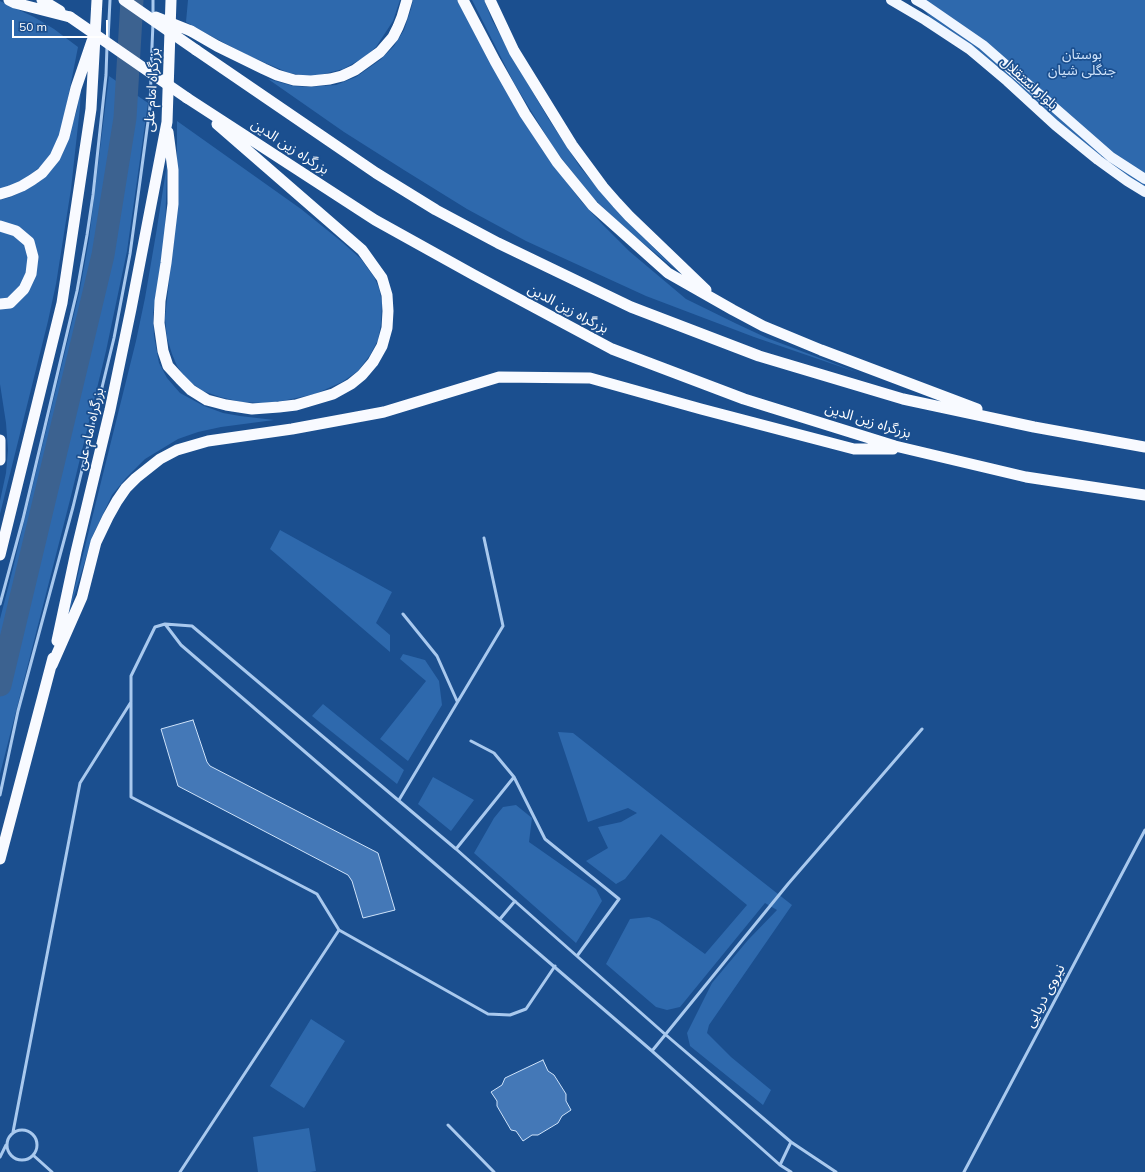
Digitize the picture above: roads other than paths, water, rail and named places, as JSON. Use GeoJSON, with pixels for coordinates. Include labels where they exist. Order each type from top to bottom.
{"type":"FeatureCollection","features":[{"type":"Feature","properties":{"kind":"highway"},"geometry":{"type":"LineString","coordinates":[[9,0],[15,3],[70,17]]}},
{"type":"Feature","properties":{"kind":"highway","name":"بزرگراه زین الدین"},"geometry":{"type":"LineString","coordinates":[[42,0],[70,17],[186,98],[375,220],[612,350],[744,399],[908,449],[1026,477],[1145,495]]}},
{"type":"Feature","properties":{"kind":"highway"},"geometry":{"type":"LineString","coordinates":[[0,555],[62,303],[91,110],[97,0]]}},
{"type":"Feature","properties":{"kind":"highway","name":"بزرگراه زین الدین"},"geometry":{"type":"LineString","coordinates":[[124,0],[376,174],[436,210],[498,243],[631,307],[759,356],[903,399],[1034,427],[1145,448]]}},
{"type":"Feature","properties":{"kind":"highway","name":"بزرگراه امام علی"},"geometry":{"type":"LineString","coordinates":[[0,859],[52,665],[76,552],[110,410],[131,309],[167,122],[171,0]]}},
{"type":"Feature","properties":{"kind":"highway"},"geometry":{"type":"LineString","coordinates":[[136,9],[191,31],[217,46],[278,75],[294,80],[312,81],[342,76],[355,70],[380,52],[393,37],[402,17],[407,0]]}},
{"type":"Feature","properties":{"kind":"highway"},"geometry":{"type":"LineString","coordinates":[[463,0],[525,114],[557,162],[593,206],[668,273],[763,326],[904,382],[1012,422]]}},
{"type":"Feature","properties":{"kind":"highway"},"geometry":{"type":"LineString","coordinates":[[490,0],[514,52],[572,145],[603,187],[616,203],[716,301]]}},
{"type":"Feature","properties":{"kind":"highway"},"geometry":{"type":"LineString","coordinates":[[0,194],[16,189],[32,180],[42,173],[56,156],[64,137],[76,88],[96,27]]}},
{"type":"Feature","properties":{"kind":"highway"},"geometry":{"type":"LineString","coordinates":[[167,122],[173,170],[173,204],[160,302],[159,323],[163,351],[168,366],[191,390],[207,400],[252,409],[296,405],[333,394],[351,384],[373,362],[382,346],[387,328],[388,311],[387,295],[382,278],[362,250],[186,98]]}},
{"type":"Feature","properties":{"kind":"highway"},"geometry":{"type":"LineString","coordinates":[[0,226],[16,231],[29,242],[33,257],[31,274],[24,289],[10,302],[0,304]]}},
{"type":"Feature","properties":{"kind":"highway"},"geometry":{"type":"LineString","coordinates":[[52,665],[82,598],[96,542],[108,517],[126,488],[160,459],[177,450],[208,442],[292,429],[384,412],[499,377],[560,377],[590,378],[854,449],[908,449]]}},
{"type":"Feature","properties":{"kind":"highway"},"geometry":{"type":"LineString","coordinates":[[0,440],[0,460]]}},
{"type":"Feature","properties":{"kind":"main road","name":"بلوار استقلال"},"geometry":{"type":"LineString","coordinates":[[891,0],[926,20],[969,49],[1055,125],[1098,160],[1145,192]]}},
{"type":"Feature","properties":{"kind":"main road","name":"بلوار استقلال"},"geometry":{"type":"LineString","coordinates":[[916,0],[983,45],[1111,157],[1145,179]]}},
{"type":"Feature","properties":{"kind":"lane"},"geometry":{"type":"LineString","coordinates":[[0,604],[23,519],[71,316],[82,261],[93,195],[106,75],[110,0]]}},
{"type":"Feature","properties":{"kind":"lane"},"geometry":{"type":"LineString","coordinates":[[0,794],[18,711],[72,507],[114,338],[130,254],[147,134],[150,107],[153,0]]}},
{"type":"Feature","properties":{"kind":"lane"},"geometry":{"type":"LineString","coordinates":[[399,800],[503,626],[484,538]]}},
{"type":"Feature","properties":{"kind":"lane"},"geometry":{"type":"LineString","coordinates":[[403,614],[437,656],[457,701]]}},
{"type":"Feature","properties":{"kind":"lane"},"geometry":{"type":"LineString","coordinates":[[165,624],[181,646],[555,966],[780,1165],[791,1172]]}},
{"type":"Feature","properties":{"kind":"lane"},"geometry":{"type":"LineString","coordinates":[[555,966],[526,1009],[510,1015],[488,1014],[339,930],[317,894],[131,797],[131,676],[155,628],[165,624],[192,626],[456,849],[791,1142],[836,1172]]}},
{"type":"Feature","properties":{"kind":"lane"},"geometry":{"type":"LineString","coordinates":[[0,1157],[13,1132],[80,783],[131,702]]}},
{"type":"Feature","properties":{"kind":"lane"},"geometry":{"type":"LineString","coordinates":[[652,1051],[788,884],[922,729]]}},
{"type":"Feature","properties":{"kind":"lane"},"geometry":{"type":"LineString","coordinates":[[471,741],[494,754],[514,777],[545,839],[619,899],[577,956]]}},
{"type":"Feature","properties":{"kind":"lane"},"geometry":{"type":"LineString","coordinates":[[456,849],[514,777]]}},
{"type":"Feature","properties":{"kind":"lane","name":"نیروی دریایی"},"geometry":{"type":"LineString","coordinates":[[964,1172],[1145,830]]}},
{"type":"Feature","properties":{"kind":"lane"},"geometry":{"type":"LineString","coordinates":[[500,919],[515,901]]}},
{"type":"Feature","properties":{"kind":"lane"},"geometry":{"type":"LineString","coordinates":[[180,1172],[339,930]]}},
{"type":"Feature","properties":{"kind":"lane"},"geometry":{"type":"LineString","coordinates":[[448,1126],[494,1172]]}},
{"type":"Feature","properties":{"kind":"lane"},"geometry":{"type":"LineString","coordinates":[[6,1145],[9,1154],[17,1160],[27,1159],[33,1155],[36,1148],[36,1142],[32,1134],[22,1130],[13,1132]]}},
{"type":"Feature","properties":{"kind":"lane"},"geometry":{"type":"LineString","coordinates":[[780,1165],[791,1142]]}},
{"type":"Feature","properties":{"kind":"lane"},"geometry":{"type":"LineString","coordinates":[[33,1155],[52,1172]]}},
{"type":"Feature","properties":{"kind":"waterway"},"geometry":{"type":"LineString","coordinates":[[0,685],[103,255],[125,118],[132,0]]}},
{"type":"Feature","properties":{"kind":"park label","name":"بوستان جنگلی شیان"},"geometry":{"type":"Point","coordinates":[1082,64]}}]}
